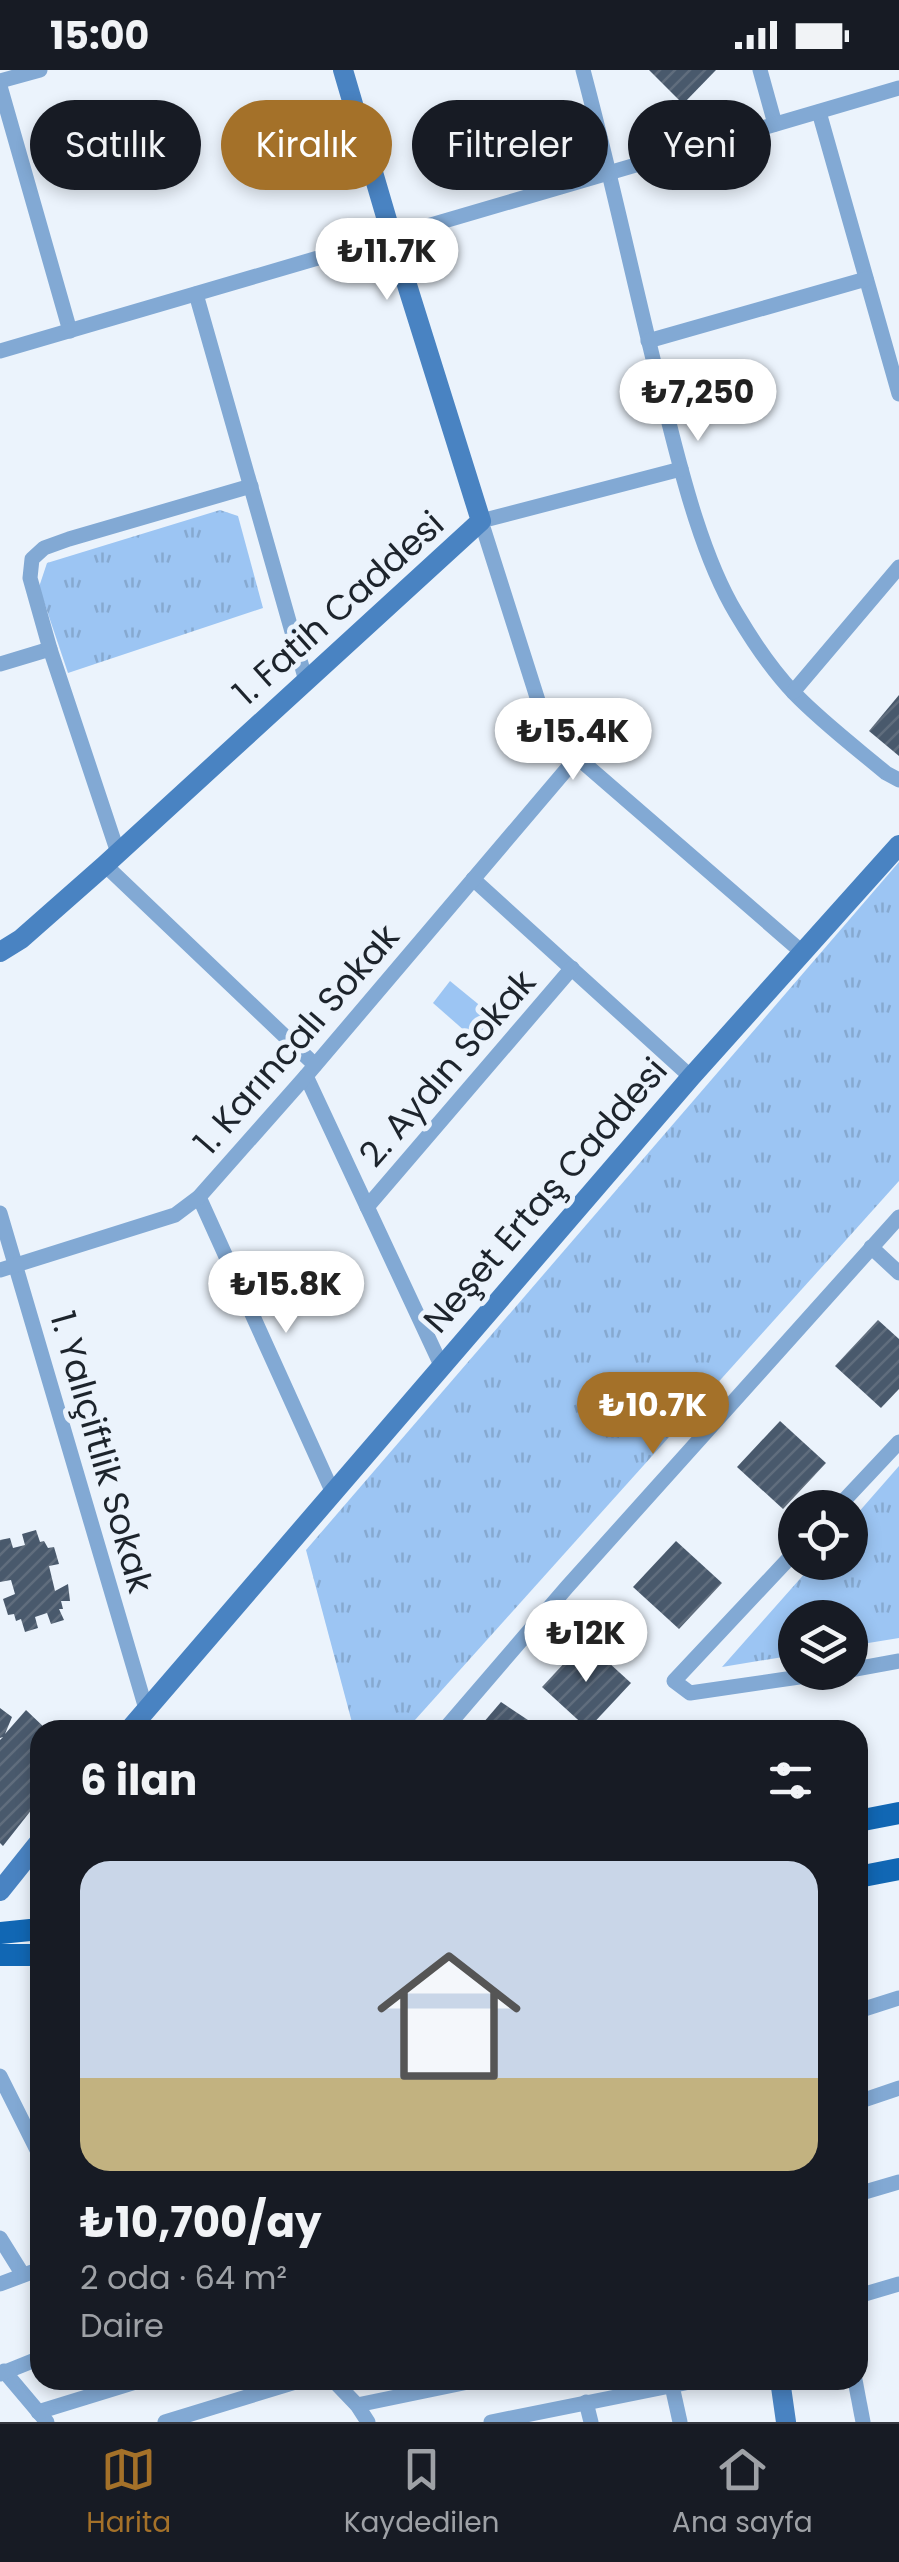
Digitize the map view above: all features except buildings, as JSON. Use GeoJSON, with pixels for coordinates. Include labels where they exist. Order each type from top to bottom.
{"type":"FeatureCollection","features":[{"type":"Feature","properties":{"kind":"main road","name":"1. Fatih Caddesi"},"geometry":{"type":"LineString","coordinates":[[21,939],[482,521],[342,70]]}},
{"type":"Feature","properties":{"kind":"main road","name":"Neşet Ertaş Caddesi"},"geometry":{"type":"LineString","coordinates":[[137,1720],[691,1078],[899,845]]}},
{"type":"Feature","properties":{"kind":"main road"},"geometry":{"type":"LineString","coordinates":[[0,952],[21,939]]}},
{"type":"Feature","properties":{"kind":"main road"},"geometry":{"type":"LineString","coordinates":[[0,973],[21,939]]}},
{"type":"Feature","properties":{"kind":"main road"},"geometry":{"type":"LineString","coordinates":[[868,1819],[899,1814]]}},
{"type":"Feature","properties":{"kind":"main road"},"geometry":{"type":"LineString","coordinates":[[0,1890],[30,1853]]}},
{"type":"Feature","properties":{"kind":"main road"},"geometry":{"type":"LineString","coordinates":[[868,1875],[899,1870]]}},
{"type":"Feature","properties":{"kind":"main road"},"geometry":{"type":"LineString","coordinates":[[0,1933],[30,1931]]}},
{"type":"Feature","properties":{"kind":"main road"},"geometry":{"type":"LineString","coordinates":[[0,1955],[30,1955]]}},
{"type":"Feature","properties":{"kind":"main road"},"geometry":{"type":"LineString","coordinates":[[781,2390],[786,2422]]}},
{"type":"Feature","properties":{"kind":"street"},"geometry":{"type":"LineString","coordinates":[[40,70],[0,84],[70,331]]}},
{"type":"Feature","properties":{"kind":"street"},"geometry":{"type":"LineString","coordinates":[[583,70],[681,469],[714,566],[734,610],[793,692],[899,780]]}},
{"type":"Feature","properties":{"kind":"street"},"geometry":{"type":"LineString","coordinates":[[760,70],[775,124]]}},
{"type":"Feature","properties":{"kind":"street"},"geometry":{"type":"LineString","coordinates":[[0,351],[899,88]]}},
{"type":"Feature","properties":{"kind":"street"},"geometry":{"type":"LineString","coordinates":[[819,112],[899,394]]}},
{"type":"Feature","properties":{"kind":"street"},"geometry":{"type":"LineString","coordinates":[[648,341],[866,279]]}},
{"type":"Feature","properties":{"kind":"street"},"geometry":{"type":"LineString","coordinates":[[196,294],[306,681]]}},
{"type":"Feature","properties":{"kind":"street"},"geometry":{"type":"LineString","coordinates":[[681,469],[482,521],[548,732],[803,953]]}},
{"type":"Feature","properties":{"kind":"street"},"geometry":{"type":"LineString","coordinates":[[251,486],[44,548],[32,559],[30,578],[111,859],[310,1070]]}},
{"type":"Feature","properties":{"kind":"street"},"geometry":{"type":"LineString","coordinates":[[793,692],[899,568]]}},
{"type":"Feature","properties":{"kind":"street"},"geometry":{"type":"LineString","coordinates":[[0,664],[50,649]]}},
{"type":"Feature","properties":{"kind":"street","name":"1. Karıncalı Sokak"},"geometry":{"type":"LineString","coordinates":[[8,1268],[175,1215],[199,1197],[577,756]]}},
{"type":"Feature","properties":{"kind":"street"},"geometry":{"type":"LineString","coordinates":[[473,878],[691,1078]]}},
{"type":"Feature","properties":{"kind":"street","name":"2. Aydın Sokak"},"geometry":{"type":"LineString","coordinates":[[367,1207],[572,968]]}},
{"type":"Feature","properties":{"kind":"street","name":"2. Aydın Sokak"},"geometry":{"type":"LineString","coordinates":[[310,1070],[367,1207],[442,1364]]}},
{"type":"Feature","properties":{"kind":"street"},"geometry":{"type":"LineString","coordinates":[[199,1197],[333,1493]]}},
{"type":"Feature","properties":{"kind":"street","name":"1. Yalıçiftlik Sokak"},"geometry":{"type":"LineString","coordinates":[[0,1213],[8,1268],[146,1709]]}},
{"type":"Feature","properties":{"kind":"street"},"geometry":{"type":"LineString","coordinates":[[453,1720],[899,1217]]}},
{"type":"Feature","properties":{"kind":"street"},"geometry":{"type":"LineString","coordinates":[[871,1247],[899,1273]]}},
{"type":"Feature","properties":{"kind":"street"},"geometry":{"type":"LineString","coordinates":[[854,1490],[899,1442]]}},
{"type":"Feature","properties":{"kind":"street"},"geometry":{"type":"LineString","coordinates":[[778,1570],[674,1681],[690,1692],[778,1680]]}},
{"type":"Feature","properties":{"kind":"street"},"geometry":{"type":"LineString","coordinates":[[868,1667],[899,1662]]}},
{"type":"Feature","properties":{"kind":"street"},"geometry":{"type":"LineString","coordinates":[[868,2008],[899,1998]]}},
{"type":"Feature","properties":{"kind":"street"},"geometry":{"type":"LineString","coordinates":[[0,2076],[30,2136]]}},
{"type":"Feature","properties":{"kind":"street"},"geometry":{"type":"LineString","coordinates":[[868,2099],[899,2088]]}},
{"type":"Feature","properties":{"kind":"street"},"geometry":{"type":"LineString","coordinates":[[868,2191],[899,2182]]}},
{"type":"Feature","properties":{"kind":"street"},"geometry":{"type":"LineString","coordinates":[[0,2238],[23,2275]]}},
{"type":"Feature","properties":{"kind":"street"},"geometry":{"type":"LineString","coordinates":[[0,2284],[30,2273]]}},
{"type":"Feature","properties":{"kind":"street"},"geometry":{"type":"LineString","coordinates":[[868,2293],[899,2284]]}},
{"type":"Feature","properties":{"kind":"street"},"geometry":{"type":"LineString","coordinates":[[30,2362],[2,2372],[43,2417],[115,2390]]}},
{"type":"Feature","properties":{"kind":"street"},"geometry":{"type":"LineString","coordinates":[[165,2422],[269,2390]]}},
{"type":"Feature","properties":{"kind":"street"},"geometry":{"type":"LineString","coordinates":[[343,2390],[368,2422]]}},
{"type":"Feature","properties":{"kind":"street"},"geometry":{"type":"LineString","coordinates":[[357,2405],[430,2390]]}},
{"type":"Feature","properties":{"kind":"street"},"geometry":{"type":"LineString","coordinates":[[500,2421],[650,2390]]}},
{"type":"Feature","properties":{"kind":"street"},"geometry":{"type":"LineString","coordinates":[[673,2390],[680,2422]]}},
{"type":"Feature","properties":{"kind":"street"},"geometry":{"type":"LineString","coordinates":[[858,2390],[863,2422]]}},
{"type":"Feature","properties":{"kind":"street"},"geometry":{"type":"LineString","coordinates":[[586,2402],[591,2422]]}},
{"type":"Feature","properties":{"kind":"green space"},"geometry":{"type":"Polygon","coordinates":[[[220,510],[238,516],[263,608],[68,673],[39,587],[47,563],[220,510]]]}},
{"type":"Feature","properties":{"kind":"green space"},"geometry":{"type":"Polygon","coordinates":[[[899,862],[899,1181],[415,1720],[351,1720],[306,1550],[899,862]]]}},
{"type":"Feature","properties":{"kind":"green space"},"geometry":{"type":"Polygon","coordinates":[[[450,981],[494,1017],[474,1039],[433,1003],[450,981]]]}},
{"type":"Feature","properties":{"kind":"green space"},"geometry":{"type":"Polygon","coordinates":[[[899,1466],[899,1638],[868,1643],[868,1600],[781,1600],[799,1580],[868,1580],[868,1501],[899,1466]]]}},
{"type":"Feature","properties":{"kind":"green space"},"geometry":{"type":"Polygon","coordinates":[[[778,1604],[778,1658],[722,1667],[778,1604]]]}}]}
